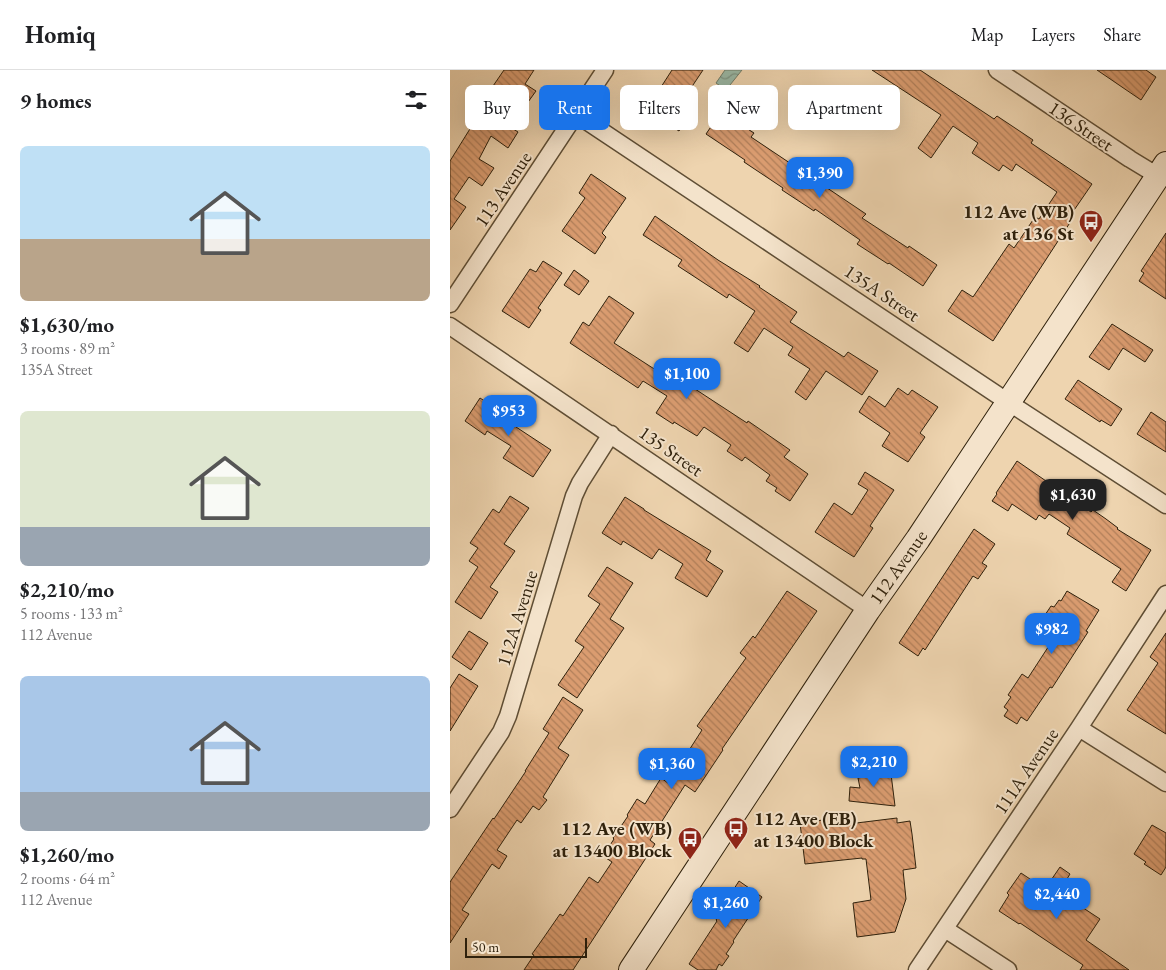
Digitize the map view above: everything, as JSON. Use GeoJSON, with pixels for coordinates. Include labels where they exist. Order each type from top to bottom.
{"type":"FeatureCollection","features":[{"type":"Feature","properties":{"kind":"main road","name":"112 Avenue"},"geometry":{"type":"LineString","coordinates":[[631,970],[868,610],[918,539],[1008,402],[1163,174]]}},
{"type":"Feature","properties":{"kind":"street","name":"113 Avenue"},"geometry":{"type":"LineString","coordinates":[[595,85],[605,70]]}},
{"type":"Feature","properties":{"kind":"street","name":"136 Street"},"geometry":{"type":"LineString","coordinates":[[997,70],[1130,159],[1163,174]]}},
{"type":"Feature","properties":{"kind":"street","name":"113 Avenue"},"geometry":{"type":"LineString","coordinates":[[450,304],[565,130]]}},
{"type":"Feature","properties":{"kind":"street","name":"135A Street"},"geometry":{"type":"LineString","coordinates":[[600,130],[1166,505]]}},
{"type":"Feature","properties":{"kind":"street","name":"135 Street"},"geometry":{"type":"LineString","coordinates":[[450,326],[868,610]]}},
{"type":"Feature","properties":{"kind":"street","name":"112A Avenue"},"geometry":{"type":"LineString","coordinates":[[450,809],[501,732],[508,716],[574,496],[580,483],[611,434]]}},
{"type":"Feature","properties":{"kind":"street","name":"111A Avenue"},"geometry":{"type":"LineString","coordinates":[[917,970],[1166,594]]}},
{"type":"Feature","properties":{"kind":"street"},"geometry":{"type":"LineString","coordinates":[[1079,728],[1166,783]]}},
{"type":"Feature","properties":{"kind":"street"},"geometry":{"type":"LineString","coordinates":[[945,929],[1008,970]]}},
{"type":"Feature","properties":{"kind":"water"},"geometry":{"type":"Polygon","coordinates":[[[725,70],[742,70],[730,85],[719,85],[716,83],[725,70]]]}},
{"type":"Feature","properties":{"kind":"building"},"geometry":{"type":"Polygon","coordinates":[[[504,70],[534,70],[525,84],[527,85],[494,85],[504,70]]]}},
{"type":"Feature","properties":{"kind":"building"},"geometry":{"type":"Polygon","coordinates":[[[672,70],[703,70],[693,85],[662,85],[672,70]]]}},
{"type":"Feature","properties":{"kind":"building"},"geometry":{"type":"Polygon","coordinates":[[[872,70],[920,70],[994,119],[997,116],[1033,140],[1031,143],[1092,184],[1070,216],[1073,218],[993,341],[948,311],[962,290],[973,297],[1009,244],[1014,248],[1035,217],[1039,219],[1057,192],[1016,164],[1012,171],[1003,165],[999,171],[972,153],[978,143],[953,126],[931,158],[918,148],[941,115],[900,88],[900,85],[895,85],[872,70]]]}},
{"type":"Feature","properties":{"kind":"building"},"geometry":{"type":"Polygon","coordinates":[[[1097,70],[1146,70],[1156,77],[1141,100],[1097,70]]]}},
{"type":"Feature","properties":{"kind":"building"},"geometry":{"type":"Polygon","coordinates":[[[529,87],[536,91],[529,101],[529,87]]]}},
{"type":"Feature","properties":{"kind":"building"},"geometry":{"type":"Polygon","coordinates":[[[469,130],[515,130],[518,132],[508,148],[491,136],[479,159],[494,168],[482,186],[469,177],[454,199],[466,207],[450,230],[450,161],[469,130]]]}},
{"type":"Feature","properties":{"kind":"building"},"geometry":{"type":"Polygon","coordinates":[[[709,130],[749,130],[754,133],[751,137],[866,214],[862,218],[937,265],[923,286],[857,244],[860,240],[815,209],[814,211],[782,190],[783,188],[744,162],[745,160],[706,134],[709,130]]]}},
{"type":"Feature","properties":{"kind":"building"},"geometry":{"type":"Polygon","coordinates":[[[591,174],[626,198],[602,233],[606,237],[595,254],[562,231],[585,198],[579,193],[591,174]]]}},
{"type":"Feature","properties":{"kind":"building"},"geometry":{"type":"Polygon","coordinates":[[[655,216],[797,312],[790,322],[844,357],[848,352],[878,371],[862,395],[826,371],[806,400],[795,392],[810,369],[788,355],[793,347],[764,328],[748,352],[734,343],[755,311],[729,294],[727,298],[678,266],[682,260],[643,235],[655,216]]]}},
{"type":"Feature","properties":{"kind":"building"},"geometry":{"type":"Polygon","coordinates":[[[1166,233],[1166,299],[1139,281],[1144,273],[1141,271],[1166,233]]]}},
{"type":"Feature","properties":{"kind":"building"},"geometry":{"type":"Polygon","coordinates":[[[543,261],[562,273],[538,308],[541,310],[529,328],[502,311],[530,269],[536,272],[543,261]]]}},
{"type":"Feature","properties":{"kind":"building"},"geometry":{"type":"Polygon","coordinates":[[[574,270],[589,281],[579,295],[564,285],[574,270]]]}},
{"type":"Feature","properties":{"kind":"building"},"geometry":{"type":"Polygon","coordinates":[[[609,296],[634,313],[614,343],[662,374],[666,367],[697,387],[695,389],[747,423],[748,421],[790,450],[784,457],[808,474],[790,501],[775,491],[777,488],[766,481],[770,475],[745,457],[742,461],[727,451],[731,445],[704,427],[697,436],[656,413],[667,396],[643,381],[638,388],[570,343],[583,322],[589,326],[609,296]]]}},
{"type":"Feature","properties":{"kind":"building"},"geometry":{"type":"Polygon","coordinates":[[[1112,324],[1153,350],[1145,362],[1123,348],[1109,370],[1089,357],[1112,324]]]}},
{"type":"Feature","properties":{"kind":"building"},"geometry":{"type":"Polygon","coordinates":[[[1078,380],[1122,409],[1111,426],[1101,420],[1100,422],[1065,399],[1078,380]]]}},
{"type":"Feature","properties":{"kind":"building"},"geometry":{"type":"Polygon","coordinates":[[[898,388],[908,395],[912,390],[938,407],[920,433],[925,437],[908,462],[882,446],[890,433],[859,412],[869,396],[885,407],[898,388]]]}},
{"type":"Feature","properties":{"kind":"building"},"geometry":{"type":"Polygon","coordinates":[[[480,398],[518,423],[516,427],[551,450],[533,477],[503,458],[511,446],[487,431],[485,435],[465,421],[480,398]]]}},
{"type":"Feature","properties":{"kind":"building"},"geometry":{"type":"Polygon","coordinates":[[[1151,412],[1166,422],[1166,452],[1137,434],[1151,412]]]}},
{"type":"Feature","properties":{"kind":"building"},"geometry":{"type":"Polygon","coordinates":[[[1017,461],[1091,512],[1093,510],[1117,529],[1151,550],[1126,591],[1112,582],[1121,569],[1067,534],[1070,528],[1049,514],[1045,519],[1039,515],[1036,520],[1012,504],[1008,511],[992,501],[1017,461]]]}},
{"type":"Feature","properties":{"kind":"building"},"geometry":{"type":"Polygon","coordinates":[[[865,472],[894,490],[870,526],[873,528],[854,557],[815,532],[834,503],[852,515],[868,490],[858,484],[865,472]]]}},
{"type":"Feature","properties":{"kind":"building"},"geometry":{"type":"Polygon","coordinates":[[[510,496],[529,508],[504,544],[515,551],[490,587],[498,592],[481,619],[455,602],[478,567],[469,561],[478,548],[470,543],[493,509],[499,513],[510,496]]]}},
{"type":"Feature","properties":{"kind":"building"},"geometry":{"type":"Polygon","coordinates":[[[625,497],[711,551],[706,560],[723,571],[707,597],[675,578],[683,564],[659,549],[652,559],[623,541],[621,545],[602,533],[625,497]]]}},
{"type":"Feature","properties":{"kind":"building"},"geometry":{"type":"Polygon","coordinates":[[[974,529],[995,544],[982,563],[987,566],[978,579],[973,576],[925,650],[923,648],[918,656],[899,643],[974,529]]]}},
{"type":"Feature","properties":{"kind":"building"},"geometry":{"type":"Polygon","coordinates":[[[607,567],[633,583],[610,619],[624,628],[577,698],[558,685],[584,647],[575,641],[600,604],[588,596],[607,567]]]}},
{"type":"Feature","properties":{"kind":"building"},"geometry":{"type":"Polygon","coordinates":[[[787,591],[817,611],[722,749],[695,792],[685,785],[650,840],[655,844],[573,970],[524,970],[534,955],[532,954],[560,914],[563,916],[589,877],[598,883],[612,862],[603,856],[637,799],[645,804],[661,778],[668,783],[702,730],[697,726],[746,658],[740,653],[753,636],[755,638],[787,591]]]}},
{"type":"Feature","properties":{"kind":"building"},"geometry":{"type":"Polygon","coordinates":[[[1067,591],[1099,610],[1086,631],[1088,632],[1052,688],[1050,687],[1027,721],[1021,717],[1017,724],[1004,716],[1008,710],[1004,707],[1011,697],[1008,695],[1022,674],[1028,678],[1056,635],[1039,624],[1051,606],[1054,607],[1059,600],[1061,601],[1067,591]]]}},
{"type":"Feature","properties":{"kind":"building"},"geometry":{"type":"Polygon","coordinates":[[[469,631],[488,643],[471,670],[452,657],[469,631]]]}},
{"type":"Feature","properties":{"kind":"building"},"geometry":{"type":"Polygon","coordinates":[[[1166,633],[1166,734],[1127,710],[1158,663],[1150,657],[1166,633]]]}},
{"type":"Feature","properties":{"kind":"building"},"geometry":{"type":"Polygon","coordinates":[[[459,674],[478,686],[450,731],[450,688],[459,674]]]}},
{"type":"Feature","properties":{"kind":"building"},"geometry":{"type":"Polygon","coordinates":[[[563,697],[583,710],[558,748],[569,755],[543,797],[547,800],[539,810],[533,806],[521,823],[517,820],[497,850],[507,856],[499,869],[492,864],[462,910],[469,914],[450,943],[450,882],[526,771],[549,733],[543,729],[563,697]]]}},
{"type":"Feature","properties":{"kind":"building"},"geometry":{"type":"Polygon","coordinates":[[[882,767],[883,775],[891,774],[895,806],[849,801],[850,787],[860,788],[858,778],[864,777],[863,769],[882,767]]]}},
{"type":"Feature","properties":{"kind":"building"},"geometry":{"type":"Polygon","coordinates":[[[897,818],[897,823],[910,821],[916,868],[903,870],[906,899],[895,932],[857,937],[853,903],[871,900],[866,859],[805,864],[800,823],[823,820],[824,827],[897,818]]]}},
{"type":"Feature","properties":{"kind":"building"},"geometry":{"type":"Polygon","coordinates":[[[1152,825],[1166,833],[1166,867],[1161,875],[1144,864],[1146,862],[1134,854],[1152,825]]]}},
{"type":"Feature","properties":{"kind":"building"},"geometry":{"type":"Polygon","coordinates":[[[1060,867],[1070,874],[1059,892],[1100,919],[1086,940],[1129,970],[1080,970],[1083,965],[999,911],[1009,895],[1007,893],[1021,873],[1045,889],[1060,867]]]}},
{"type":"Feature","properties":{"kind":"building"},"geometry":{"type":"Polygon","coordinates":[[[739,881],[762,897],[733,941],[726,954],[729,956],[722,966],[719,964],[716,970],[698,970],[689,964],[734,893],[732,892],[739,881]]]}},
{"type":"Feature","properties":{"kind":"place","name":"112 Ave (WB) at 136 St"},"geometry":{"type":"Point","coordinates":[1091,243]}},
{"type":"Feature","properties":{"kind":"place","name":"112 Ave (EB) at 13400 Block"},"geometry":{"type":"Point","coordinates":[736,850]}},
{"type":"Feature","properties":{"kind":"place","name":"112 Ave (WB) at 13400 Block"},"geometry":{"type":"Point","coordinates":[690,860]}}]}
